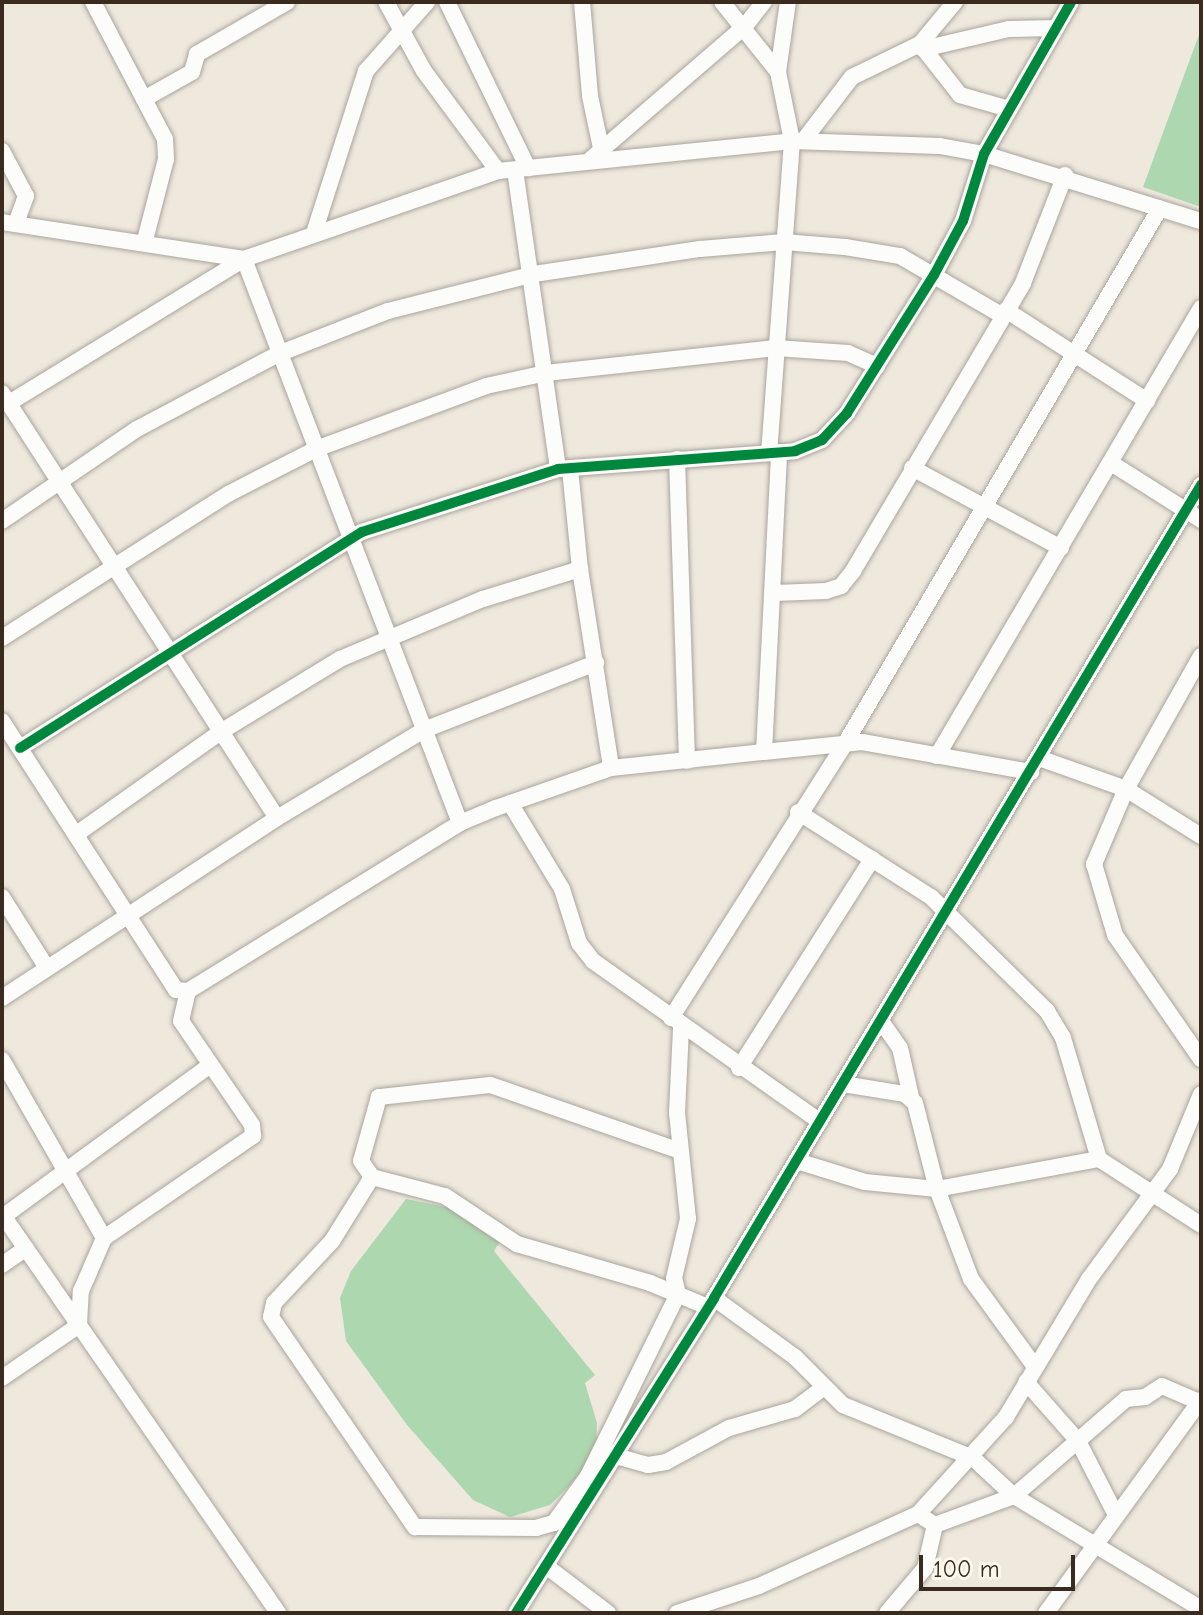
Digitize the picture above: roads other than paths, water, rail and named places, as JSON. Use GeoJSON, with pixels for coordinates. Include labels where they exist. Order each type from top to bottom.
{"type":"FeatureCollection","features":[{"type":"Feature","properties":{"kind":"street"},"geometry":{"type":"LineString","coordinates":[[93,2],[165,139],[166,159],[145,240]]}},
{"type":"Feature","properties":{"kind":"street"},"geometry":{"type":"LineString","coordinates":[[144,99],[192,72],[197,54],[287,2]]}},
{"type":"Feature","properties":{"kind":"street"},"geometry":{"type":"LineString","coordinates":[[386,2],[402,34],[514,170]]}},
{"type":"Feature","properties":{"kind":"street"},"geometry":{"type":"LineString","coordinates":[[314,233],[364,76],[427,2]]}},
{"type":"Feature","properties":{"kind":"street"},"geometry":{"type":"LineString","coordinates":[[447,2],[514,170],[534,274],[546,373],[611,768]]}},
{"type":"Feature","properties":{"kind":"street"},"geometry":{"type":"LineString","coordinates":[[582,2],[596,153]]}},
{"type":"Feature","properties":{"kind":"street"},"geometry":{"type":"LineString","coordinates":[[722,2],[745,26],[778,72],[797,141],[784,242],[776,348],[775,593],[764,752]]}},
{"type":"Feature","properties":{"kind":"street"},"geometry":{"type":"LineString","coordinates":[[596,153],[745,26],[764,2]]}},
{"type":"Feature","properties":{"kind":"street"},"geometry":{"type":"LineString","coordinates":[[778,72],[788,2]]}},
{"type":"Feature","properties":{"kind":"street"},"geometry":{"type":"LineString","coordinates":[[921,46],[955,2]]}},
{"type":"Feature","properties":{"kind":"street"},"geometry":{"type":"LineString","coordinates":[[20,748],[165,652],[350,538],[564,469],[774,453],[808,447],[835,429],[934,275],[963,221],[984,154],[1071,2]]}},
{"type":"Feature","properties":{"kind":"street"},"geometry":{"type":"LineString","coordinates":[[797,141],[852,77],[921,46],[994,32],[1056,28]]}},
{"type":"Feature","properties":{"kind":"street"},"geometry":{"type":"LineString","coordinates":[[921,46],[960,95],[1009,109]]}},
{"type":"Feature","properties":{"kind":"street"},"geometry":{"type":"LineString","coordinates":[[277,818],[222,731],[165,652],[5,399],[244,259],[314,233],[514,170],[596,153],[797,141],[940,146],[1065,175],[1201,221]]}},
{"type":"Feature","properties":{"kind":"street"},"geometry":{"type":"LineString","coordinates":[[2,151],[26,196],[9,221],[145,240],[244,259]]}},
{"type":"Feature","properties":{"kind":"street"},"geometry":{"type":"LineString","coordinates":[[775,593],[841,586],[1031,268],[1065,175]]}},
{"type":"Feature","properties":{"kind":"street"},"geometry":{"type":"LineString","coordinates":[[516,1613],[546,1566],[607,1454],[678,1294],[674,1278],[688,1219],[680,1151],[676,1023],[798,812],[846,742],[1075,359],[1160,208]]}},
{"type":"Feature","properties":{"kind":"street"},"geometry":{"type":"LineString","coordinates":[[2,521],[148,422],[278,354],[388,311],[534,274],[784,242],[890,252],[1005,313],[1147,401]]}},
{"type":"Feature","properties":{"kind":"street"},"geometry":{"type":"LineString","coordinates":[[244,259],[460,823]]}},
{"type":"Feature","properties":{"kind":"street"},"geometry":{"type":"LineString","coordinates":[[937,756],[1201,308]]}},
{"type":"Feature","properties":{"kind":"street"},"geometry":{"type":"LineString","coordinates":[[2,638],[230,493],[316,449],[486,386],[546,373],[776,348],[848,353],[877,366]]}},
{"type":"Feature","properties":{"kind":"street"},"geometry":{"type":"LineString","coordinates":[[677,459],[687,761]]}},
{"type":"Feature","properties":{"kind":"street"},"geometry":{"type":"LineString","coordinates":[[1111,463],[1194,515]]}},
{"type":"Feature","properties":{"kind":"street"},"geometry":{"type":"LineString","coordinates":[[912,468],[1061,548]]}},
{"type":"Feature","properties":{"kind":"street"},"geometry":{"type":"LineString","coordinates":[[372,1177],[332,1241],[274,1303],[271,1317],[408,1521],[434,1529],[536,1528],[554,1523],[570,1507],[711,1303],[1035,765],[1194,515],[1201,485]]}},
{"type":"Feature","properties":{"kind":"street"},"geometry":{"type":"LineString","coordinates":[[78,833],[222,731],[388,635],[580,569]]}},
{"type":"Feature","properties":{"kind":"street"},"geometry":{"type":"LineString","coordinates":[[1200,660],[1126,789],[1098,854],[1094,875],[1115,935],[1201,1059]]}},
{"type":"Feature","properties":{"kind":"street"},"geometry":{"type":"LineString","coordinates":[[2,998],[277,818],[424,730],[596,663]]}},
{"type":"Feature","properties":{"kind":"street"},"geometry":{"type":"LineString","coordinates":[[2,721],[78,833],[176,990],[188,991],[460,823],[611,768],[846,742],[937,756],[1035,765],[1126,789],[1201,836]]}},
{"type":"Feature","properties":{"kind":"street"},"geometry":{"type":"LineString","coordinates":[[510,803],[562,889],[588,956],[676,1023],[820,1122]]}},
{"type":"Feature","properties":{"kind":"street"},"geometry":{"type":"LineString","coordinates":[[798,812],[948,911],[1054,1019],[1099,1159],[1201,1225]]}},
{"type":"Feature","properties":{"kind":"street"},"geometry":{"type":"LineString","coordinates":[[739,1068],[872,859]]}},
{"type":"Feature","properties":{"kind":"street"},"geometry":{"type":"LineString","coordinates":[[2,897],[47,968]]}},
{"type":"Feature","properties":{"kind":"street"},"geometry":{"type":"LineString","coordinates":[[79,1325],[81,1291],[104,1238],[250,1140],[252,1125],[181,1021],[188,991]]}},
{"type":"Feature","properties":{"kind":"street"},"geometry":{"type":"LineString","coordinates":[[881,1021],[900,1048],[911,1097],[926,1134],[937,1189],[971,1279],[1033,1364]]}},
{"type":"Feature","properties":{"kind":"street"},"geometry":{"type":"LineString","coordinates":[[2,1060],[104,1238]]}},
{"type":"Feature","properties":{"kind":"street"},"geometry":{"type":"LineString","coordinates":[[210,1065],[3,1215],[278,1613]]}},
{"type":"Feature","properties":{"kind":"street"},"geometry":{"type":"LineString","coordinates":[[843,1084],[911,1097]]}},
{"type":"Feature","properties":{"kind":"street"},"geometry":{"type":"LineString","coordinates":[[680,1151],[585,1115],[479,1085],[379,1097],[361,1161],[372,1177],[445,1196],[517,1244],[711,1303],[795,1357],[851,1409],[973,1458],[1014,1496],[1093,1548],[1201,1609]]}},
{"type":"Feature","properties":{"kind":"street"},"geometry":{"type":"LineString","coordinates":[[677,1613],[759,1586],[918,1514],[973,1458],[1026,1382],[1033,1364],[1148,1192],[1170,1169],[1201,1094]]}},
{"type":"Feature","properties":{"kind":"street"},"geometry":{"type":"LineString","coordinates":[[797,1161],[865,1182],[937,1189],[1099,1159]]}},
{"type":"Feature","properties":{"kind":"street"},"geometry":{"type":"LineString","coordinates":[[2,1265],[26,1248]]}},
{"type":"Feature","properties":{"kind":"street"},"geometry":{"type":"LineString","coordinates":[[2,1378],[79,1325]]}},
{"type":"Feature","properties":{"kind":"street"},"geometry":{"type":"LineString","coordinates":[[1026,1382],[1078,1441],[1116,1515]]}},
{"type":"Feature","properties":{"kind":"street"},"geometry":{"type":"LineString","coordinates":[[935,1525],[1014,1496],[1117,1403],[1162,1386],[1200,1401],[1046,1613]]}},
{"type":"Feature","properties":{"kind":"street"},"geometry":{"type":"LineString","coordinates":[[607,1454],[648,1465],[666,1462],[729,1428],[795,1409],[824,1387]]}},
{"type":"Feature","properties":{"kind":"street"},"geometry":{"type":"LineString","coordinates":[[918,1514],[935,1525]]}},
{"type":"Feature","properties":{"kind":"street"},"geometry":{"type":"LineString","coordinates":[[887,1613],[925,1568],[935,1525]]}},
{"type":"Feature","properties":{"kind":"street"},"geometry":{"type":"LineString","coordinates":[[546,1566],[608,1613]]}}]}
